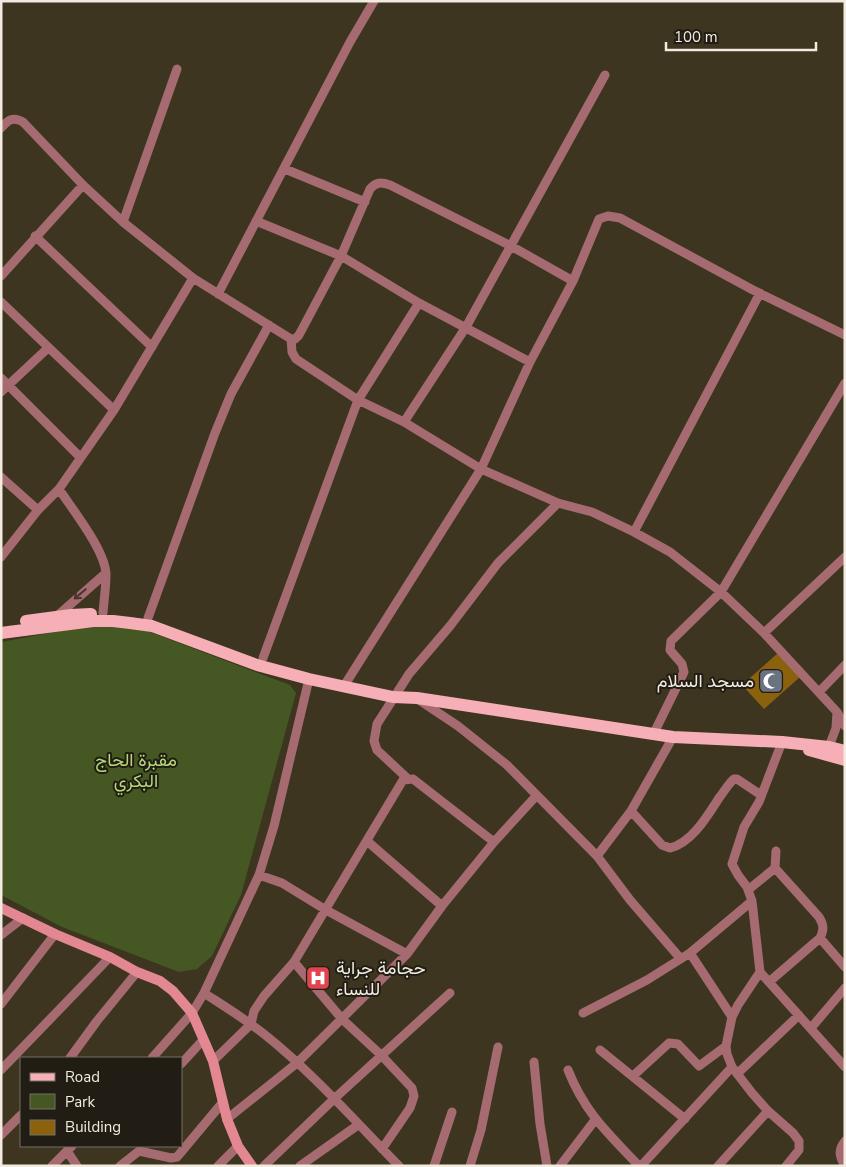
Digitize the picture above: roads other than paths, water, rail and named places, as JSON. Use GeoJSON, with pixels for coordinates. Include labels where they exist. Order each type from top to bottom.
{"type":"FeatureCollection","features":[{"type":"Feature","properties":{"kind":"main road"},"geometry":{"type":"LineString","coordinates":[[1,625],[56,617],[103,613],[148,618],[173,625],[263,658],[309,679]]}},
{"type":"Feature","properties":{"kind":"main road"},"geometry":{"type":"LineString","coordinates":[[1,633],[92,621],[113,621],[152,626],[257,665],[309,679],[393,697],[417,698],[672,737],[782,742],[827,751],[845,751]]}},
{"type":"Feature","properties":{"kind":"main road"},"geometry":{"type":"LineString","coordinates":[[827,751],[845,760]]}},
{"type":"Feature","properties":{"kind":"street"},"geometry":{"type":"LineString","coordinates":[[218,294],[350,42],[374,1]]}},
{"type":"Feature","properties":{"kind":"street"},"geometry":{"type":"LineString","coordinates":[[123,222],[177,69]]}},
{"type":"Feature","properties":{"kind":"street"},"geometry":{"type":"LineString","coordinates":[[404,422],[466,327],[605,75]]}},
{"type":"Feature","properties":{"kind":"street"},"geometry":{"type":"LineString","coordinates":[[1,128],[11,119],[23,122],[83,185],[123,222],[193,278],[291,339],[295,339],[299,335],[342,256],[374,185],[382,182],[510,246],[574,281]]}},
{"type":"Feature","properties":{"kind":"street"},"geometry":{"type":"LineString","coordinates":[[285,169],[365,202]]}},
{"type":"Feature","properties":{"kind":"street"},"geometry":{"type":"LineString","coordinates":[[1,276],[35,236],[83,185]]}},
{"type":"Feature","properties":{"kind":"street"},"geometry":{"type":"LineString","coordinates":[[344,686],[481,469],[530,362],[574,281],[597,221],[603,217],[620,218],[760,293],[845,335]]}},
{"type":"Feature","properties":{"kind":"street"},"geometry":{"type":"LineString","coordinates":[[256,221],[342,256],[419,303],[530,362]]}},
{"type":"Feature","properties":{"kind":"street"},"geometry":{"type":"LineString","coordinates":[[35,236],[152,347]]}},
{"type":"Feature","properties":{"kind":"street"},"geometry":{"type":"LineString","coordinates":[[1,557],[38,510],[59,489],[80,456],[114,410],[193,278]]}},
{"type":"Feature","properties":{"kind":"street"},"geometry":{"type":"LineString","coordinates":[[634,532],[760,293]]}},
{"type":"Feature","properties":{"kind":"street"},"geometry":{"type":"LineString","coordinates":[[1,302],[114,410]]}},
{"type":"Feature","properties":{"kind":"street"},"geometry":{"type":"LineString","coordinates":[[263,658],[358,400],[419,303]]}},
{"type":"Feature","properties":{"kind":"street"},"geometry":{"type":"LineString","coordinates":[[148,618],[231,394],[269,325]]}},
{"type":"Feature","properties":{"kind":"street"},"geometry":{"type":"LineString","coordinates":[[291,339],[292,352],[296,358],[358,400],[404,422],[481,469],[558,503],[592,512],[670,552],[721,592],[764,633],[837,712],[845,726]]}},
{"type":"Feature","properties":{"kind":"street"},"geometry":{"type":"LineString","coordinates":[[48,348],[4,385],[80,456]]}},
{"type":"Feature","properties":{"kind":"street"},"geometry":{"type":"LineString","coordinates":[[654,733],[684,672],[682,664],[670,650],[671,641],[721,592],[845,383]]}},
{"type":"Feature","properties":{"kind":"street"},"geometry":{"type":"LineString","coordinates":[[1,477],[38,510]]}},
{"type":"Feature","properties":{"kind":"street"},"geometry":{"type":"LineString","coordinates":[[59,489],[96,546],[106,572],[103,613]]}},
{"type":"Feature","properties":{"kind":"street"},"geometry":{"type":"LineString","coordinates":[[494,842],[413,779],[407,778],[382,756],[377,750],[374,741],[377,724],[409,674],[469,602],[498,563],[558,503]]}},
{"type":"Feature","properties":{"kind":"street"},"geometry":{"type":"LineString","coordinates":[[764,633],[845,557]]}},
{"type":"Feature","properties":{"kind":"street"},"geometry":{"type":"LineString","coordinates":[[56,617],[106,572]]}},
{"type":"Feature","properties":{"kind":"street"},"geometry":{"type":"LineString","coordinates":[[819,692],[845,665]]}},
{"type":"Feature","properties":{"kind":"street"},"geometry":{"type":"LineString","coordinates":[[153,1057],[192,1013],[204,993],[259,876],[274,826],[309,679]]}},
{"type":"Feature","properties":{"kind":"street"},"geometry":{"type":"LineString","coordinates":[[417,698],[458,726],[507,765],[537,794],[597,856],[630,900],[680,958]]}},
{"type":"Feature","properties":{"kind":"street"},"geometry":{"type":"LineString","coordinates":[[827,751],[836,728],[837,712]]}},
{"type":"Feature","properties":{"kind":"street"},"geometry":{"type":"LineString","coordinates":[[597,856],[631,811],[672,737]]}},
{"type":"Feature","properties":{"kind":"street"},"geometry":{"type":"LineString","coordinates":[[782,742],[759,802],[744,827],[732,864],[748,890],[752,901],[760,972],[845,1067]]}},
{"type":"Feature","properties":{"kind":"street"},"geometry":{"type":"LineString","coordinates":[[213,1061],[251,1024],[254,1011],[264,996],[294,962],[403,780],[407,778]]}},
{"type":"Feature","properties":{"kind":"street"},"geometry":{"type":"LineString","coordinates":[[631,811],[662,845],[670,848],[683,842],[692,834],[734,779],[737,779],[761,795]]}},
{"type":"Feature","properties":{"kind":"street"},"geometry":{"type":"LineString","coordinates":[[227,1119],[297,1063],[407,954],[442,906],[494,842],[537,794]]}},
{"type":"Feature","properties":{"kind":"street"},"geometry":{"type":"LineString","coordinates":[[367,841],[442,906]]}},
{"type":"Feature","properties":{"kind":"street"},"geometry":{"type":"LineString","coordinates":[[769,982],[820,938],[823,928],[821,920],[775,868],[776,851]]}},
{"type":"Feature","properties":{"kind":"street"},"geometry":{"type":"LineString","coordinates":[[748,890],[775,868]]}},
{"type":"Feature","properties":{"kind":"street"},"geometry":{"type":"LineString","coordinates":[[259,876],[282,883],[326,910],[407,954]]}},
{"type":"Feature","properties":{"kind":"street"},"geometry":{"type":"LineString","coordinates":[[582,1013],[648,980],[690,953],[752,901]]}},
{"type":"Feature","properties":{"kind":"street"},"geometry":{"type":"LineString","coordinates":[[1,908],[55,934],[110,957],[136,972],[160,981],[173,991],[192,1013],[213,1061],[227,1119],[238,1146],[252,1166]]}},
{"type":"Feature","properties":{"kind":"street"},"geometry":{"type":"LineString","coordinates":[[1,934],[23,918]]}},
{"type":"Feature","properties":{"kind":"street"},"geometry":{"type":"LineString","coordinates":[[3,999],[55,934]]}},
{"type":"Feature","properties":{"kind":"street"},"geometry":{"type":"LineString","coordinates":[[820,938],[845,966]]}},
{"type":"Feature","properties":{"kind":"street"},"geometry":{"type":"LineString","coordinates":[[690,953],[732,1017]]}},
{"type":"Feature","properties":{"kind":"street"},"geometry":{"type":"LineString","coordinates":[[1,1070],[110,957]]}},
{"type":"Feature","properties":{"kind":"street"},"geometry":{"type":"LineString","coordinates":[[294,962],[342,1020],[382,1055],[412,1088],[414,1096],[410,1108],[382,1149]]}},
{"type":"Feature","properties":{"kind":"street"},"geometry":{"type":"LineString","coordinates":[[71,1057],[96,1021],[136,972]]}},
{"type":"Feature","properties":{"kind":"street"},"geometry":{"type":"LineString","coordinates":[[760,972],[732,1017],[726,1046],[734,1070],[768,1111],[793,1133],[799,1141],[798,1150],[786,1166]]}},
{"type":"Feature","properties":{"kind":"street"},"geometry":{"type":"LineString","coordinates":[[811,1028],[845,988]]}},
{"type":"Feature","properties":{"kind":"street"},"geometry":{"type":"LineString","coordinates":[[264,1166],[334,1098],[450,992]]}},
{"type":"Feature","properties":{"kind":"street"},"geometry":{"type":"LineString","coordinates":[[204,993],[251,1024],[297,1063],[334,1098],[395,1165]]}},
{"type":"Feature","properties":{"kind":"street"},"geometry":{"type":"LineString","coordinates":[[568,1070],[578,1094],[595,1120],[640,1166],[734,1070],[799,1015]]}},
{"type":"Feature","properties":{"kind":"street"},"geometry":{"type":"LineString","coordinates":[[182,1063],[203,1040]]}},
{"type":"Feature","properties":{"kind":"street"},"geometry":{"type":"LineString","coordinates":[[633,1076],[670,1043],[678,1044],[699,1066],[726,1046]]}},
{"type":"Feature","properties":{"kind":"street"},"geometry":{"type":"LineString","coordinates":[[470,1166],[481,1130],[498,1046]]}},
{"type":"Feature","properties":{"kind":"street"},"geometry":{"type":"LineString","coordinates":[[600,1050],[685,1119]]}},
{"type":"Feature","properties":{"kind":"street"},"geometry":{"type":"LineString","coordinates":[[534,1062],[540,1124],[547,1166]]}},
{"type":"Feature","properties":{"kind":"street"},"geometry":{"type":"LineString","coordinates":[[120,1166],[139,1151],[171,1158],[177,1157],[224,1102]]}},
{"type":"Feature","properties":{"kind":"street"},"geometry":{"type":"LineString","coordinates":[[718,1166],[768,1111]]}},
{"type":"Feature","properties":{"kind":"street"},"geometry":{"type":"LineString","coordinates":[[434,1166],[452,1112]]}},
{"type":"Feature","properties":{"kind":"street"},"geometry":{"type":"LineString","coordinates":[[1,1135],[20,1116]]}},
{"type":"Feature","properties":{"kind":"street"},"geometry":{"type":"LineString","coordinates":[[560,1166],[595,1120]]}},
{"type":"Feature","properties":{"kind":"street"},"geometry":{"type":"LineString","coordinates":[[300,1166],[358,1125]]}},
{"type":"Feature","properties":{"kind":"street"},"geometry":{"type":"LineString","coordinates":[[845,1141],[839,1151],[840,1158],[845,1166]]}},
{"type":"Feature","properties":{"kind":"street"},"geometry":{"type":"LineString","coordinates":[[218,1166],[238,1146]]}},
{"type":"Feature","properties":{"kind":"street"},"geometry":{"type":"LineString","coordinates":[[52,1166],[69,1148],[77,1166]]}},
{"type":"Feature","properties":{"kind":"place","name":"مسجد السلام"},"geometry":{"type":"Point","coordinates":[771,681]}},
{"type":"Feature","properties":{"kind":"place","name":"حجامة جراية للنساء"},"geometry":{"type":"Point","coordinates":[318,978]}},
{"type":"Feature","properties":{"kind":"park label","name":"مقبرة الحاج البكري"},"geometry":{"type":"Point","coordinates":[136,770]}}]}
